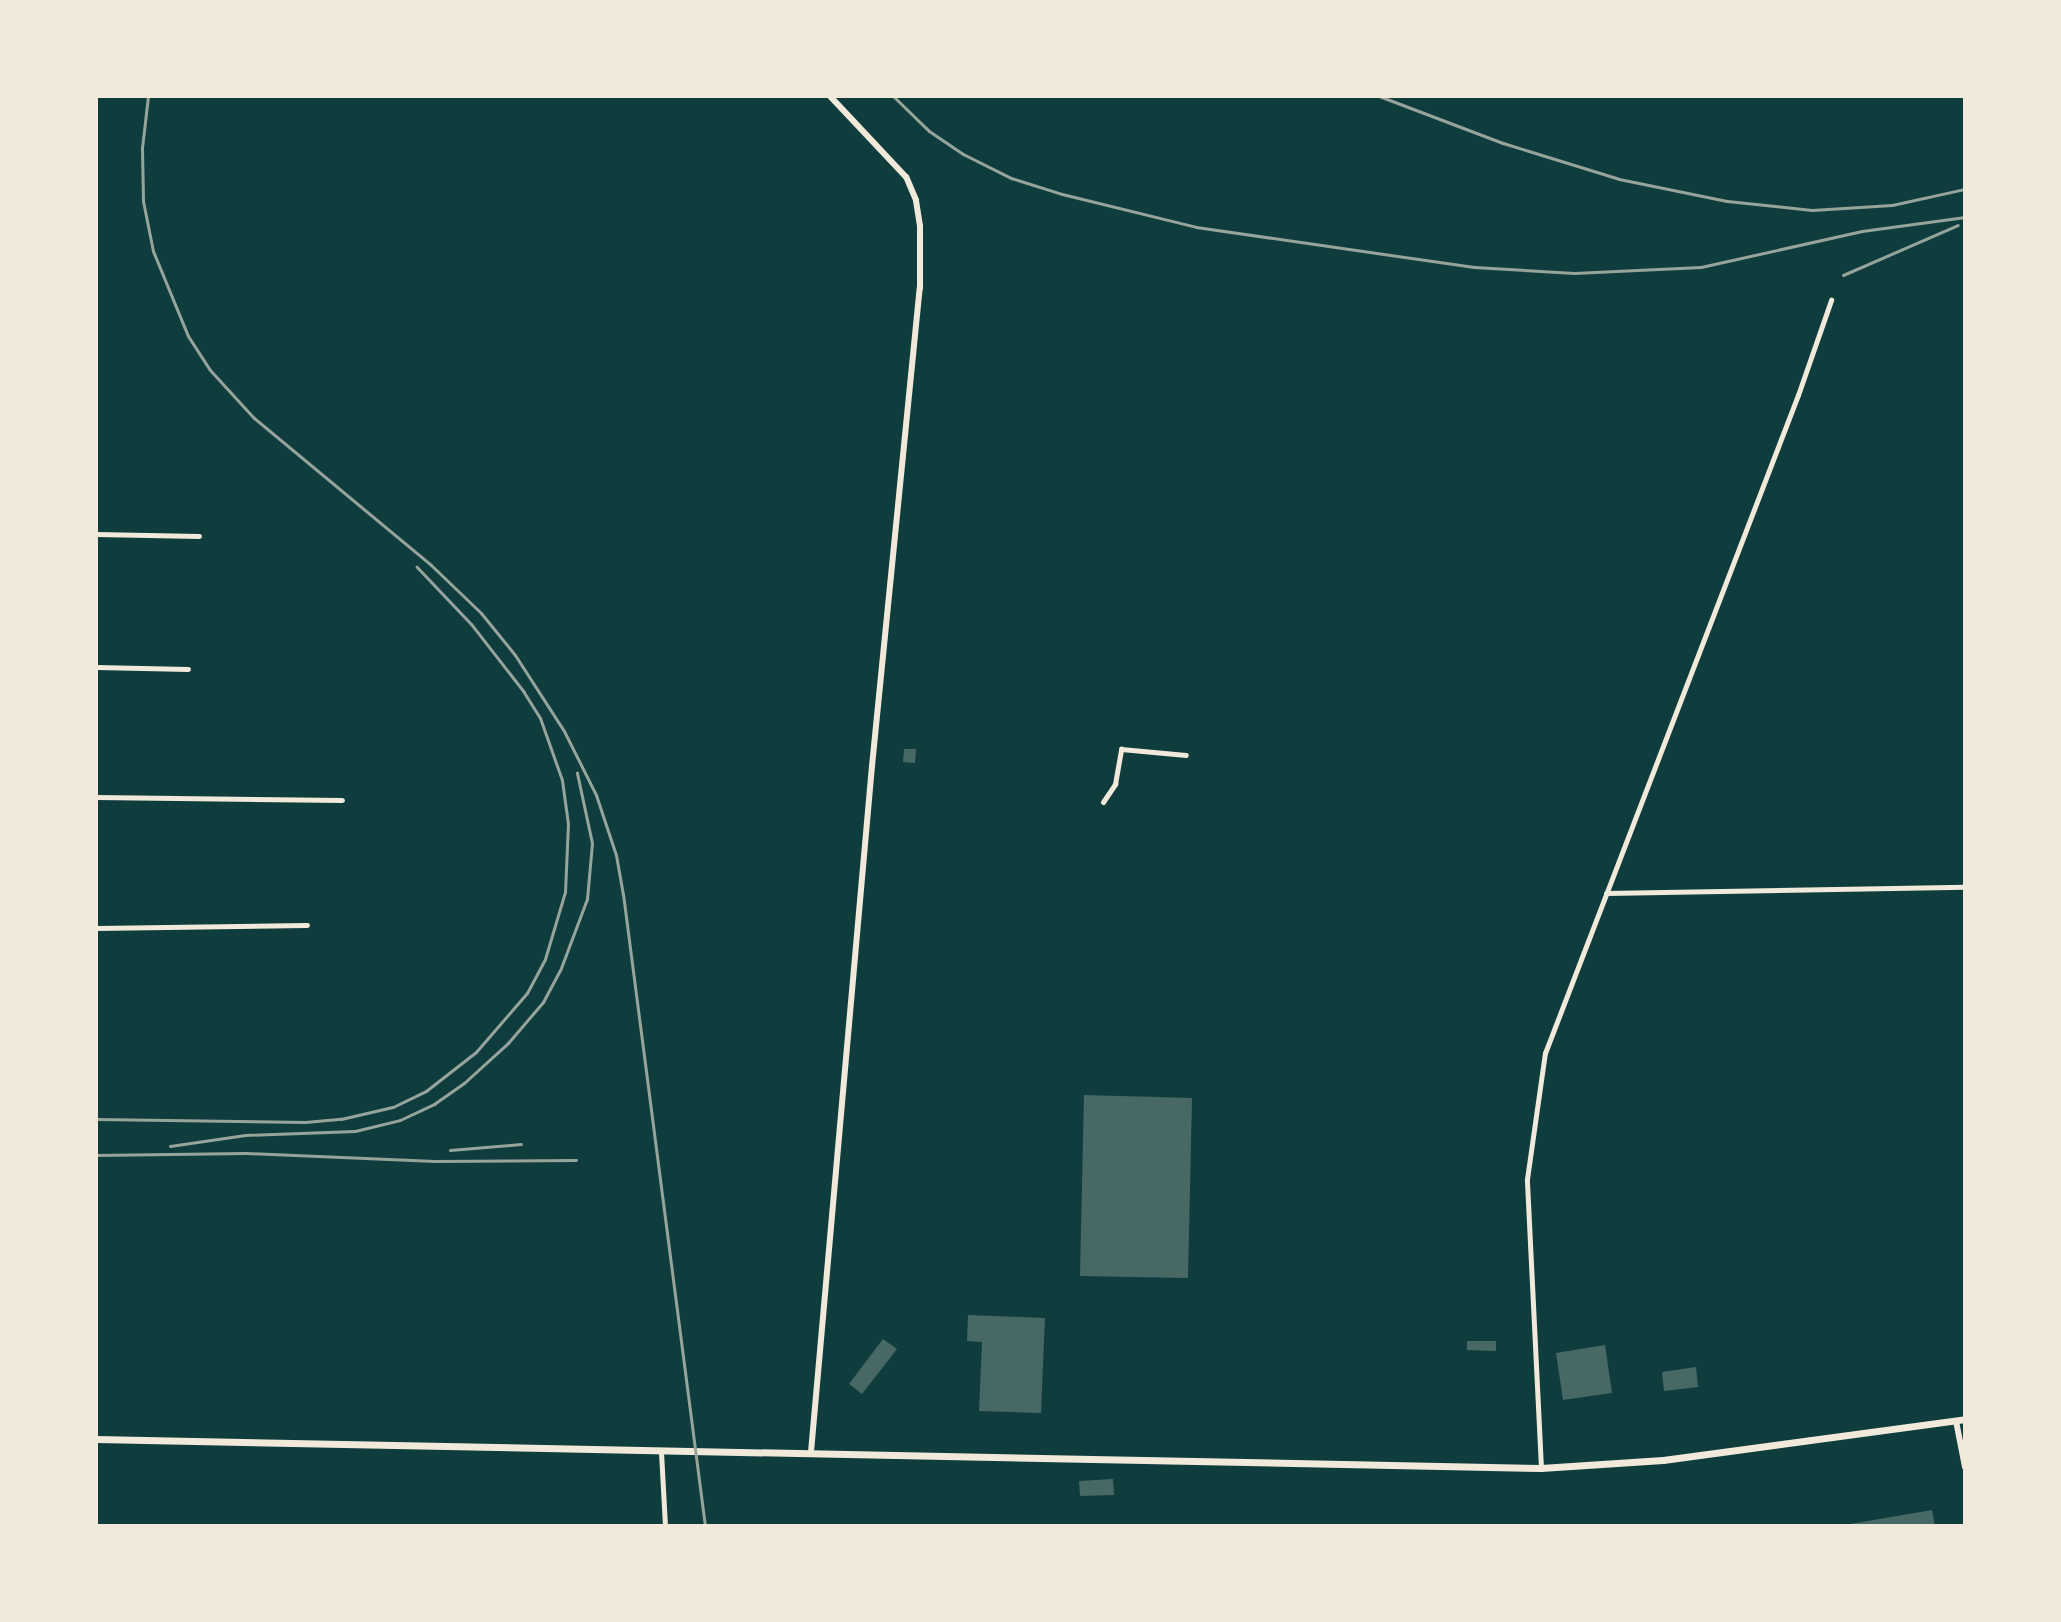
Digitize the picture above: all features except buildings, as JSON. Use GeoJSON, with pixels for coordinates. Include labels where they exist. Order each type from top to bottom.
{"type":"FeatureCollection","features":[{"type":"Feature","properties":{"kind":"main road"},"geometry":{"type":"LineString","coordinates":[[96,1439],[1541,1468],[1663,1460],[1965,1419]]}},
{"type":"Feature","properties":{"kind":"street"},"geometry":{"type":"LineString","coordinates":[[811,1452],[872,766],[920,288],[920,226],[916,200],[906,177],[830,96]]}},
{"type":"Feature","properties":{"kind":"street"},"geometry":{"type":"LineString","coordinates":[[1541,1468],[1527,1179],[1545,1053],[1798,395],[1831,300]]}},
{"type":"Feature","properties":{"kind":"street"},"geometry":{"type":"LineString","coordinates":[[96,534],[199,536]]}},
{"type":"Feature","properties":{"kind":"street"},"geometry":{"type":"LineString","coordinates":[[96,667],[188,669]]}},
{"type":"Feature","properties":{"kind":"street"},"geometry":{"type":"LineString","coordinates":[[1103,802],[1115,784],[1121,749],[1186,755]]}},
{"type":"Feature","properties":{"kind":"street"},"geometry":{"type":"LineString","coordinates":[[96,797],[342,800]]}},
{"type":"Feature","properties":{"kind":"street"},"geometry":{"type":"LineString","coordinates":[[1606,893],[1965,887]]}},
{"type":"Feature","properties":{"kind":"street"},"geometry":{"type":"LineString","coordinates":[[96,928],[307,925]]}},
{"type":"Feature","properties":{"kind":"street"},"geometry":{"type":"LineString","coordinates":[[1956,1421],[1965,1467]]}},
{"type":"Feature","properties":{"kind":"street"},"geometry":{"type":"LineString","coordinates":[[661,1452],[665,1526]]}},
{"type":"Feature","properties":{"kind":"railway"},"geometry":{"type":"LineString","coordinates":[[148,96],[142,148],[143,201],[153,251],[188,336],[210,370],[254,418],[431,565],[481,613],[515,655],[564,731],[596,795],[616,855],[623,894],[705,1526]]}},
{"type":"Feature","properties":{"kind":"railway"},"geometry":{"type":"LineString","coordinates":[[893,96],[929,131],[963,154],[1011,178],[1062,194],[1196,227],[1474,267],[1574,273],[1701,267],[1862,231],[1965,217]]}},
{"type":"Feature","properties":{"kind":"railway"},"geometry":{"type":"LineString","coordinates":[[1379,96],[1503,143],[1619,179],[1727,201],[1812,210],[1892,205],[1965,189]]}},
{"type":"Feature","properties":{"kind":"railway"},"geometry":{"type":"LineString","coordinates":[[1843,275],[1958,225]]}},
{"type":"Feature","properties":{"kind":"railway"},"geometry":{"type":"LineString","coordinates":[[96,1119],[305,1122],[341,1119],[393,1107],[426,1091],[476,1052],[527,993],[545,959],[565,892],[568,824],[562,780],[540,718],[524,692],[471,624],[417,567]]}},
{"type":"Feature","properties":{"kind":"railway"},"geometry":{"type":"LineString","coordinates":[[170,1146],[245,1135],[355,1131],[400,1120],[434,1104],[464,1083],[508,1043],[543,1002],[561,968],[587,899],[592,843],[577,773]]}},
{"type":"Feature","properties":{"kind":"railway"},"geometry":{"type":"LineString","coordinates":[[450,1150],[521,1144]]}},
{"type":"Feature","properties":{"kind":"railway"},"geometry":{"type":"LineString","coordinates":[[96,1155],[246,1153],[435,1161],[576,1160]]}}]}
